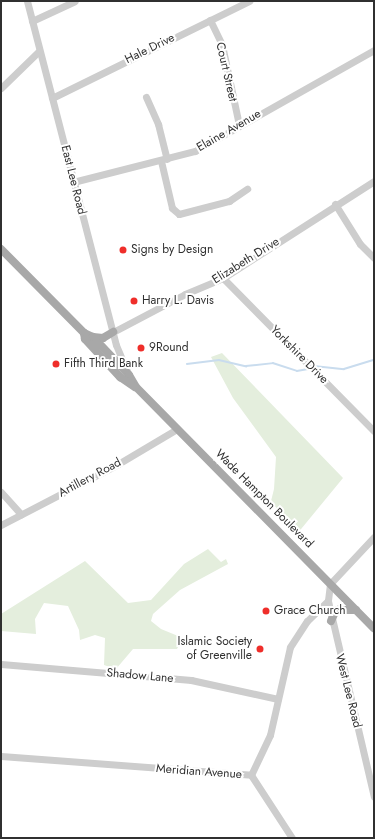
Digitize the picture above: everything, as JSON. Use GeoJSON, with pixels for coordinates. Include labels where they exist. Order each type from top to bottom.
{"type":"FeatureCollection","features":[{"type":"Feature","properties":{"kind":"main road","name":"Wade Hampton Boulevard"},"geometry":{"type":"LineString","coordinates":[[1,249],[84,333],[93,337],[102,353],[123,380],[136,387]]}},
{"type":"Feature","properties":{"kind":"main road"},"geometry":{"type":"LineString","coordinates":[[93,337],[103,338],[113,332]]}},
{"type":"Feature","properties":{"kind":"main road","name":"Wade Hampton Boulevard"},"geometry":{"type":"LineString","coordinates":[[84,333],[85,339],[129,375],[136,387],[374,628]]}},
{"type":"Feature","properties":{"kind":"main road"},"geometry":{"type":"LineString","coordinates":[[331,621],[335,612],[338,610],[356,610]]}},
{"type":"Feature","properties":{"kind":"street","name":"East Lee Road"},"geometry":{"type":"LineString","coordinates":[[27,1],[116,345],[129,375]]}},
{"type":"Feature","properties":{"kind":"street"},"geometry":{"type":"LineString","coordinates":[[32,21],[75,1]]}},
{"type":"Feature","properties":{"kind":"street","name":"Hale Drive"},"geometry":{"type":"LineString","coordinates":[[52,98],[249,1]]}},
{"type":"Feature","properties":{"kind":"street","name":"Court Street"},"geometry":{"type":"LineString","coordinates":[[210,20],[222,44],[239,125]]}},
{"type":"Feature","properties":{"kind":"street","name":"Elaine Avenue"},"geometry":{"type":"LineString","coordinates":[[73,182],[195,151],[374,50]]}},
{"type":"Feature","properties":{"kind":"street"},"geometry":{"type":"LineString","coordinates":[[1,88],[39,51]]}},
{"type":"Feature","properties":{"kind":"street"},"geometry":{"type":"LineString","coordinates":[[146,97],[158,124],[172,208],[179,214],[229,201],[247,189]]}},
{"type":"Feature","properties":{"kind":"street","name":"Elizabeth Drive"},"geometry":{"type":"LineString","coordinates":[[113,332],[185,294],[223,278],[335,204],[374,181]]}},
{"type":"Feature","properties":{"kind":"street"},"geometry":{"type":"LineString","coordinates":[[335,204],[360,244],[374,258]]}},
{"type":"Feature","properties":{"kind":"street","name":"Yorkshire Drive"},"geometry":{"type":"LineString","coordinates":[[223,278],[374,431]]}},
{"type":"Feature","properties":{"kind":"street"},"geometry":{"type":"LineString","coordinates":[[102,353],[113,332]]}},
{"type":"Feature","properties":{"kind":"street","name":"Artillery Road"},"geometry":{"type":"LineString","coordinates":[[1,525],[118,464],[178,429]]}},
{"type":"Feature","properties":{"kind":"street"},"geometry":{"type":"LineString","coordinates":[[1,492],[21,514]]}},
{"type":"Feature","properties":{"kind":"street"},"geometry":{"type":"LineString","coordinates":[[330,584],[374,537]]}},
{"type":"Feature","properties":{"kind":"street","name":"West Lee Road"},"geometry":{"type":"LineString","coordinates":[[330,584],[328,601],[331,621],[371,769],[374,798]]}},
{"type":"Feature","properties":{"kind":"street","name":"Meridian Avenue"},"geometry":{"type":"LineString","coordinates":[[1,756],[251,775],[270,735],[290,647],[303,625],[328,601]]}},
{"type":"Feature","properties":{"kind":"street","name":"Shadow Lane"},"geometry":{"type":"LineString","coordinates":[[1,664],[191,680],[278,700]]}},
{"type":"Feature","properties":{"kind":"street"},"geometry":{"type":"LineString","coordinates":[[251,775],[292,838]]}},
{"type":"Feature","properties":{"kind":"green space"},"geometry":{"type":"Polygon","coordinates":[[[222,353],[343,478],[297,534],[271,501],[274,489],[276,457],[233,398],[211,357],[222,353]]]}},
{"type":"Feature","properties":{"kind":"green space"},"geometry":{"type":"Polygon","coordinates":[[[208,549],[221,562],[226,559],[228,564],[180,590],[153,614],[151,621],[161,629],[183,638],[177,649],[133,649],[116,669],[104,665],[105,638],[95,635],[80,640],[79,630],[68,606],[44,603],[35,619],[36,634],[1,631],[1,614],[85,561],[128,603],[151,600],[184,564],[208,549]]]}},
{"type":"Feature","properties":{"kind":"waterway"},"geometry":{"type":"LineString","coordinates":[[187,364],[219,360],[246,366],[273,363],[297,371],[308,369]]}},
{"type":"Feature","properties":{"kind":"waterway"},"geometry":{"type":"LineString","coordinates":[[314,366],[344,369],[374,360]]}},
{"type":"Feature","properties":{"kind":"place","name":"Signs by Design"},"geometry":{"type":"Point","coordinates":[123,250]}},
{"type":"Feature","properties":{"kind":"place","name":"Harry L. Davis"},"geometry":{"type":"Point","coordinates":[134,301]}},
{"type":"Feature","properties":{"kind":"place","name":"9Round"},"geometry":{"type":"Point","coordinates":[141,348]}},
{"type":"Feature","properties":{"kind":"place","name":"Fifth Third Bank"},"geometry":{"type":"Point","coordinates":[56,364]}},
{"type":"Feature","properties":{"kind":"place","name":"Grace Church"},"geometry":{"type":"Point","coordinates":[266,611]}},
{"type":"Feature","properties":{"kind":"place","name":"Islamic Society of Greenville"},"geometry":{"type":"Point","coordinates":[260,649]}}]}
